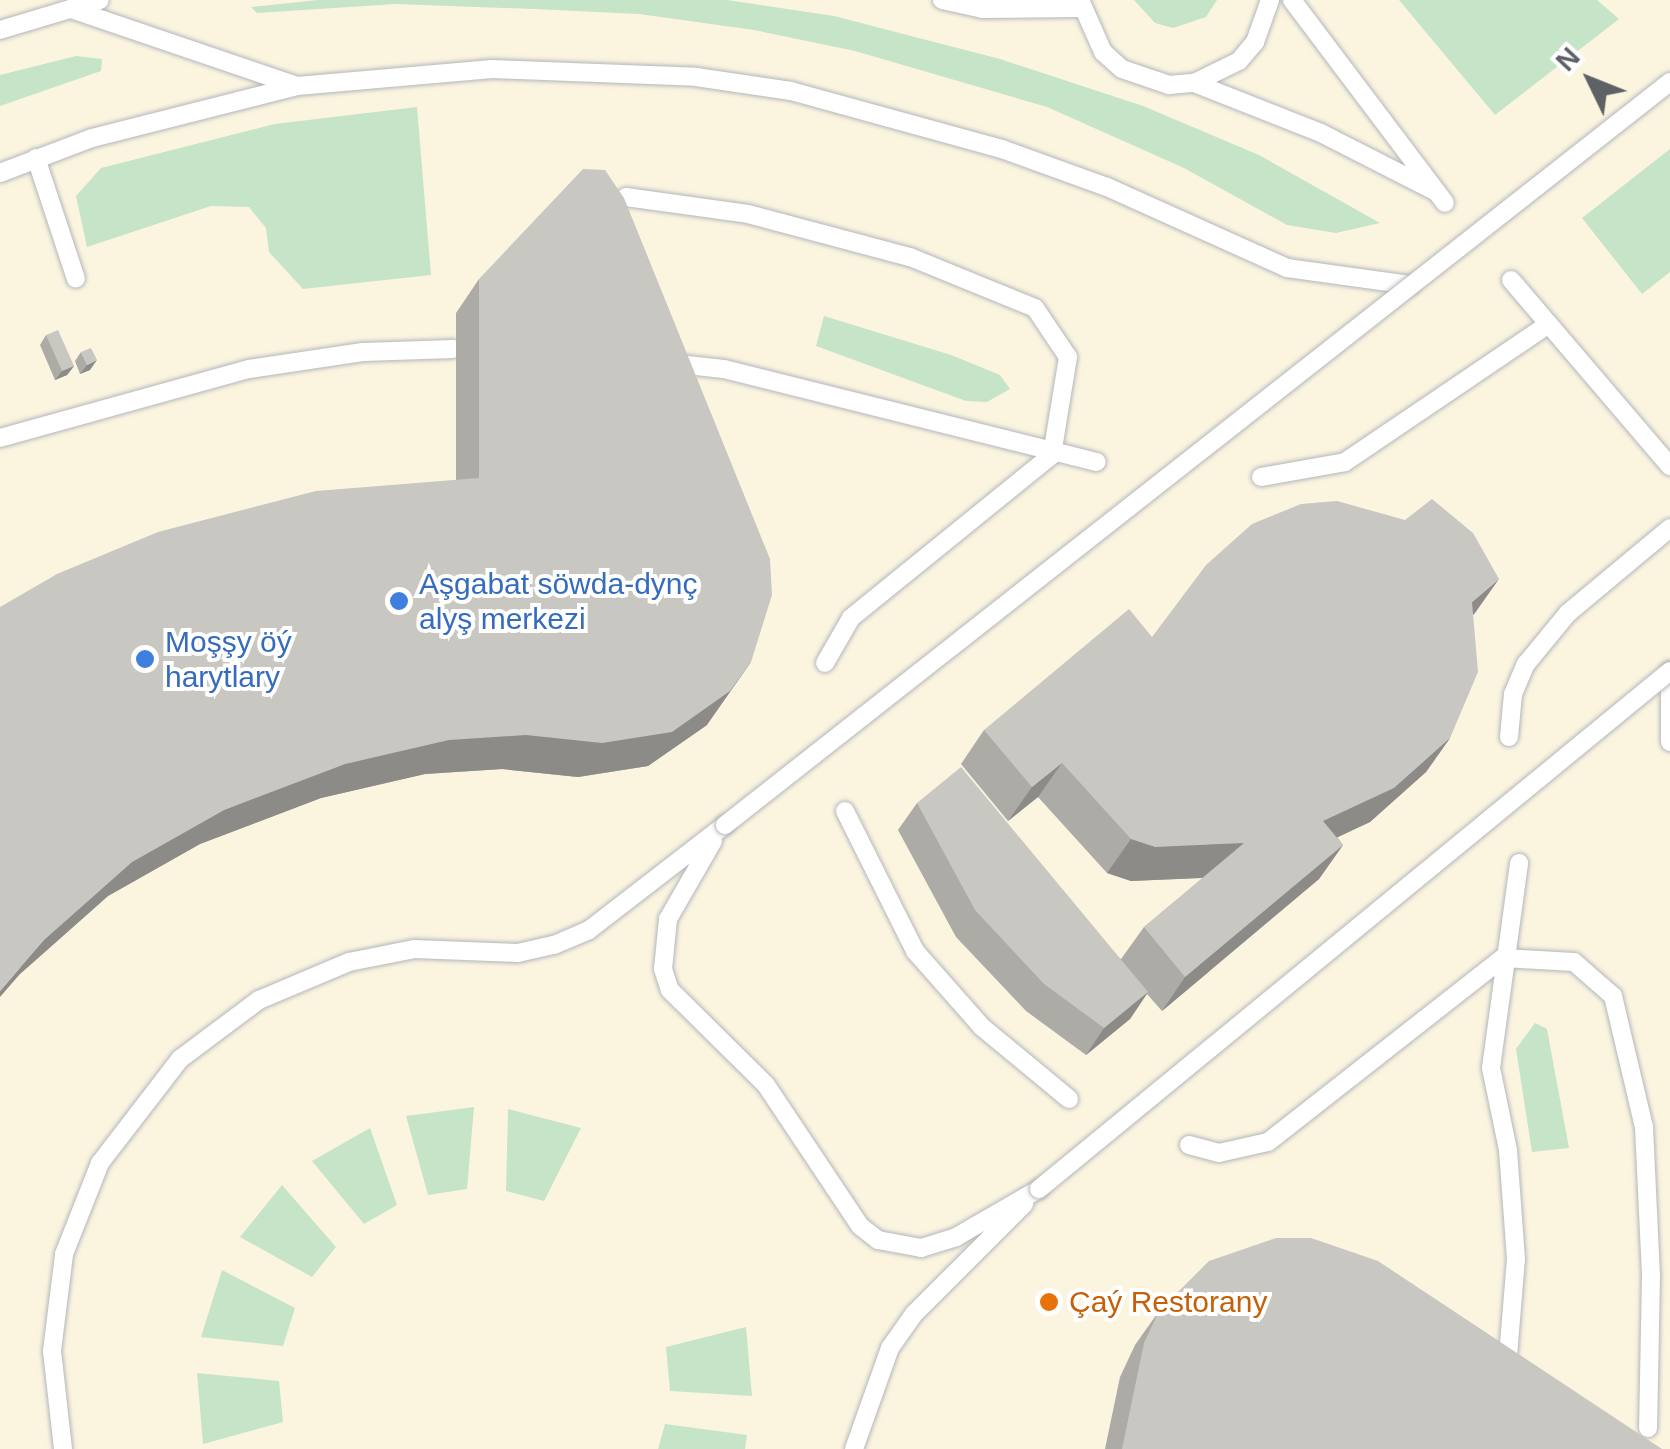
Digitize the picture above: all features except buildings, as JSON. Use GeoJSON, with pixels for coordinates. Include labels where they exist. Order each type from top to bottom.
{"type":"FeatureCollection","features":[{"type":"Feature","properties":{"kind":"lane"},"geometry":{"type":"LineString","coordinates":[[0,30],[100,0]]}},
{"type":"Feature","properties":{"kind":"lane"},"geometry":{"type":"LineString","coordinates":[[942,0],[983,9],[1081,4],[1103,52],[1122,69],[1157,82],[1194,83],[1322,133],[1440,197],[1292,0]]}},
{"type":"Feature","properties":{"kind":"lane"},"geometry":{"type":"LineString","coordinates":[[1194,83],[1239,61],[1255,42],[1270,0]]}},
{"type":"Feature","properties":{"kind":"lane"},"geometry":{"type":"LineString","coordinates":[[71,9],[298,86]]}},
{"type":"Feature","properties":{"kind":"lane"},"geometry":{"type":"LineString","coordinates":[[0,174],[36,158],[298,86],[437,72],[590,68],[790,91],[1037,161],[1286,268],[1410,285]]}},
{"type":"Feature","properties":{"kind":"lane"},"geometry":{"type":"LineString","coordinates":[[63,1449],[52,1352],[64,1254],[100,1163],[180,1058],[259,1000],[349,962],[414,949],[518,953],[554,945],[589,930],[1670,82]]}},
{"type":"Feature","properties":{"kind":"lane"},"geometry":{"type":"LineString","coordinates":[[36,158],[76,279]]}},
{"type":"Feature","properties":{"kind":"lane"},"geometry":{"type":"LineString","coordinates":[[626,197],[748,214],[910,256],[1035,308],[1068,357],[1052,454],[851,618],[825,662]]}},
{"type":"Feature","properties":{"kind":"lane"},"geometry":{"type":"LineString","coordinates":[[1511,280],[1670,466]]}},
{"type":"Feature","properties":{"kind":"lane"},"geometry":{"type":"LineString","coordinates":[[1260,476],[1345,462],[1549,324]]}},
{"type":"Feature","properties":{"kind":"lane"},"geometry":{"type":"LineString","coordinates":[[0,438],[249,368],[363,352],[453,350]]}},
{"type":"Feature","properties":{"kind":"lane"},"geometry":{"type":"LineString","coordinates":[[654,362],[742,373],[1052,454],[1097,462]]}},
{"type":"Feature","properties":{"kind":"lane"},"geometry":{"type":"LineString","coordinates":[[1509,737],[1513,694],[1526,664],[1568,613],[1670,528]]}},
{"type":"Feature","properties":{"kind":"lane"},"geometry":{"type":"LineString","coordinates":[[1670,671],[1670,742]]}},
{"type":"Feature","properties":{"kind":"lane"},"geometry":{"type":"LineString","coordinates":[[854,1449],[875,1380],[914,1314],[1039,1188],[1670,671]]}},
{"type":"Feature","properties":{"kind":"lane"},"geometry":{"type":"LineString","coordinates":[[845,811],[915,951],[982,1027],[1068,1098]]}},
{"type":"Feature","properties":{"kind":"lane"},"geometry":{"type":"LineString","coordinates":[[725,825],[678,897],[663,969],[679,1005],[786,1111],[846,1211],[878,1240],[921,1248],[956,1237],[1039,1188]]}},
{"type":"Feature","properties":{"kind":"lane"},"geometry":{"type":"LineString","coordinates":[[1505,1395],[1516,1260],[1508,1150],[1492,1068],[1518,863]]}},
{"type":"Feature","properties":{"kind":"lane"},"geometry":{"type":"LineString","coordinates":[[1188,1145],[1219,1153],[1268,1142],[1503,958],[1574,962],[1614,996],[1644,1127],[1651,1275],[1648,1428]]}},
{"type":"Feature","properties":{"kind":"shaded area"},"geometry":{"type":"Polygon","coordinates":[[[0,0],[1670,0],[1670,1449],[0,1449],[0,0]]]}},
{"type":"Feature","properties":{"kind":"green space"},"geometry":{"type":"Polygon","coordinates":[[[318,0],[727,0],[834,16],[1000,59],[1143,106],[1259,155],[1380,223],[1336,233],[1287,225],[1184,168],[1047,107],[855,51],[754,30],[639,14],[534,9],[396,4],[257,13],[251,7],[318,0]]]}},
{"type":"Feature","properties":{"kind":"green space"},"geometry":{"type":"Polygon","coordinates":[[[1134,0],[1217,0],[1206,17],[1173,28],[1155,23],[1134,0]]]}},
{"type":"Feature","properties":{"kind":"green space"},"geometry":{"type":"Polygon","coordinates":[[[1399,0],[1597,0],[1619,19],[1495,115],[1399,0]]]}},
{"type":"Feature","properties":{"kind":"green space"},"geometry":{"type":"Polygon","coordinates":[[[76,56],[102,59],[101,71],[0,106],[0,75],[76,56]]]}},
{"type":"Feature","properties":{"kind":"green space"},"geometry":{"type":"Polygon","coordinates":[[[417,107],[431,275],[303,289],[269,252],[266,228],[249,207],[211,206],[87,247],[76,196],[101,168],[275,124],[417,107]]]}},
{"type":"Feature","properties":{"kind":"green space"},"geometry":{"type":"Polygon","coordinates":[[[1670,149],[1670,272],[1642,294],[1582,218],[1670,149]]]}},
{"type":"Feature","properties":{"kind":"green space"},"geometry":{"type":"Polygon","coordinates":[[[824,316],[951,355],[1000,375],[1010,389],[987,402],[966,401],[816,346],[824,316]]]}},
{"type":"Feature","properties":{"kind":"green space"},"geometry":{"type":"Polygon","coordinates":[[[1535,1023],[1547,1029],[1569,1148],[1532,1152],[1516,1049],[1535,1023]]]}},
{"type":"Feature","properties":{"kind":"green space"},"geometry":{"type":"Polygon","coordinates":[[[474,1107],[467,1189],[428,1195],[406,1116],[474,1107]]]}},
{"type":"Feature","properties":{"kind":"green space"},"geometry":{"type":"Polygon","coordinates":[[[508,1109],[581,1128],[544,1201],[506,1191],[508,1109]]]}},
{"type":"Feature","properties":{"kind":"green space"},"geometry":{"type":"Polygon","coordinates":[[[370,1128],[397,1205],[364,1224],[312,1161],[370,1128]]]}},
{"type":"Feature","properties":{"kind":"green space"},"geometry":{"type":"Polygon","coordinates":[[[282,1185],[336,1247],[312,1277],[240,1237],[282,1185]]]}},
{"type":"Feature","properties":{"kind":"green space"},"geometry":{"type":"Polygon","coordinates":[[[222,1270],[295,1308],[283,1346],[201,1337],[222,1270]]]}},
{"type":"Feature","properties":{"kind":"green space"},"geometry":{"type":"Polygon","coordinates":[[[746,1327],[752,1396],[670,1391],[666,1347],[746,1327]]]}},
{"type":"Feature","properties":{"kind":"green space"},"geometry":{"type":"Polygon","coordinates":[[[197,1373],[279,1381],[283,1422],[203,1444],[197,1373]]]}},
{"type":"Feature","properties":{"kind":"green space"},"geometry":{"type":"Polygon","coordinates":[[[665,1424],[747,1435],[745,1449],[658,1449],[665,1424]]]}},
{"type":"Feature","properties":{"kind":"place","name":"Aşgabat söwda-dynç alyş merkezi"},"geometry":{"type":"Point","coordinates":[399,601]}},
{"type":"Feature","properties":{"kind":"place","name":"Moşşy öý harytlary"},"geometry":{"type":"Point","coordinates":[145,659]}},
{"type":"Feature","properties":{"kind":"place","name":"Çaý Restorany"},"geometry":{"type":"Point","coordinates":[1049,1302]}}]}
